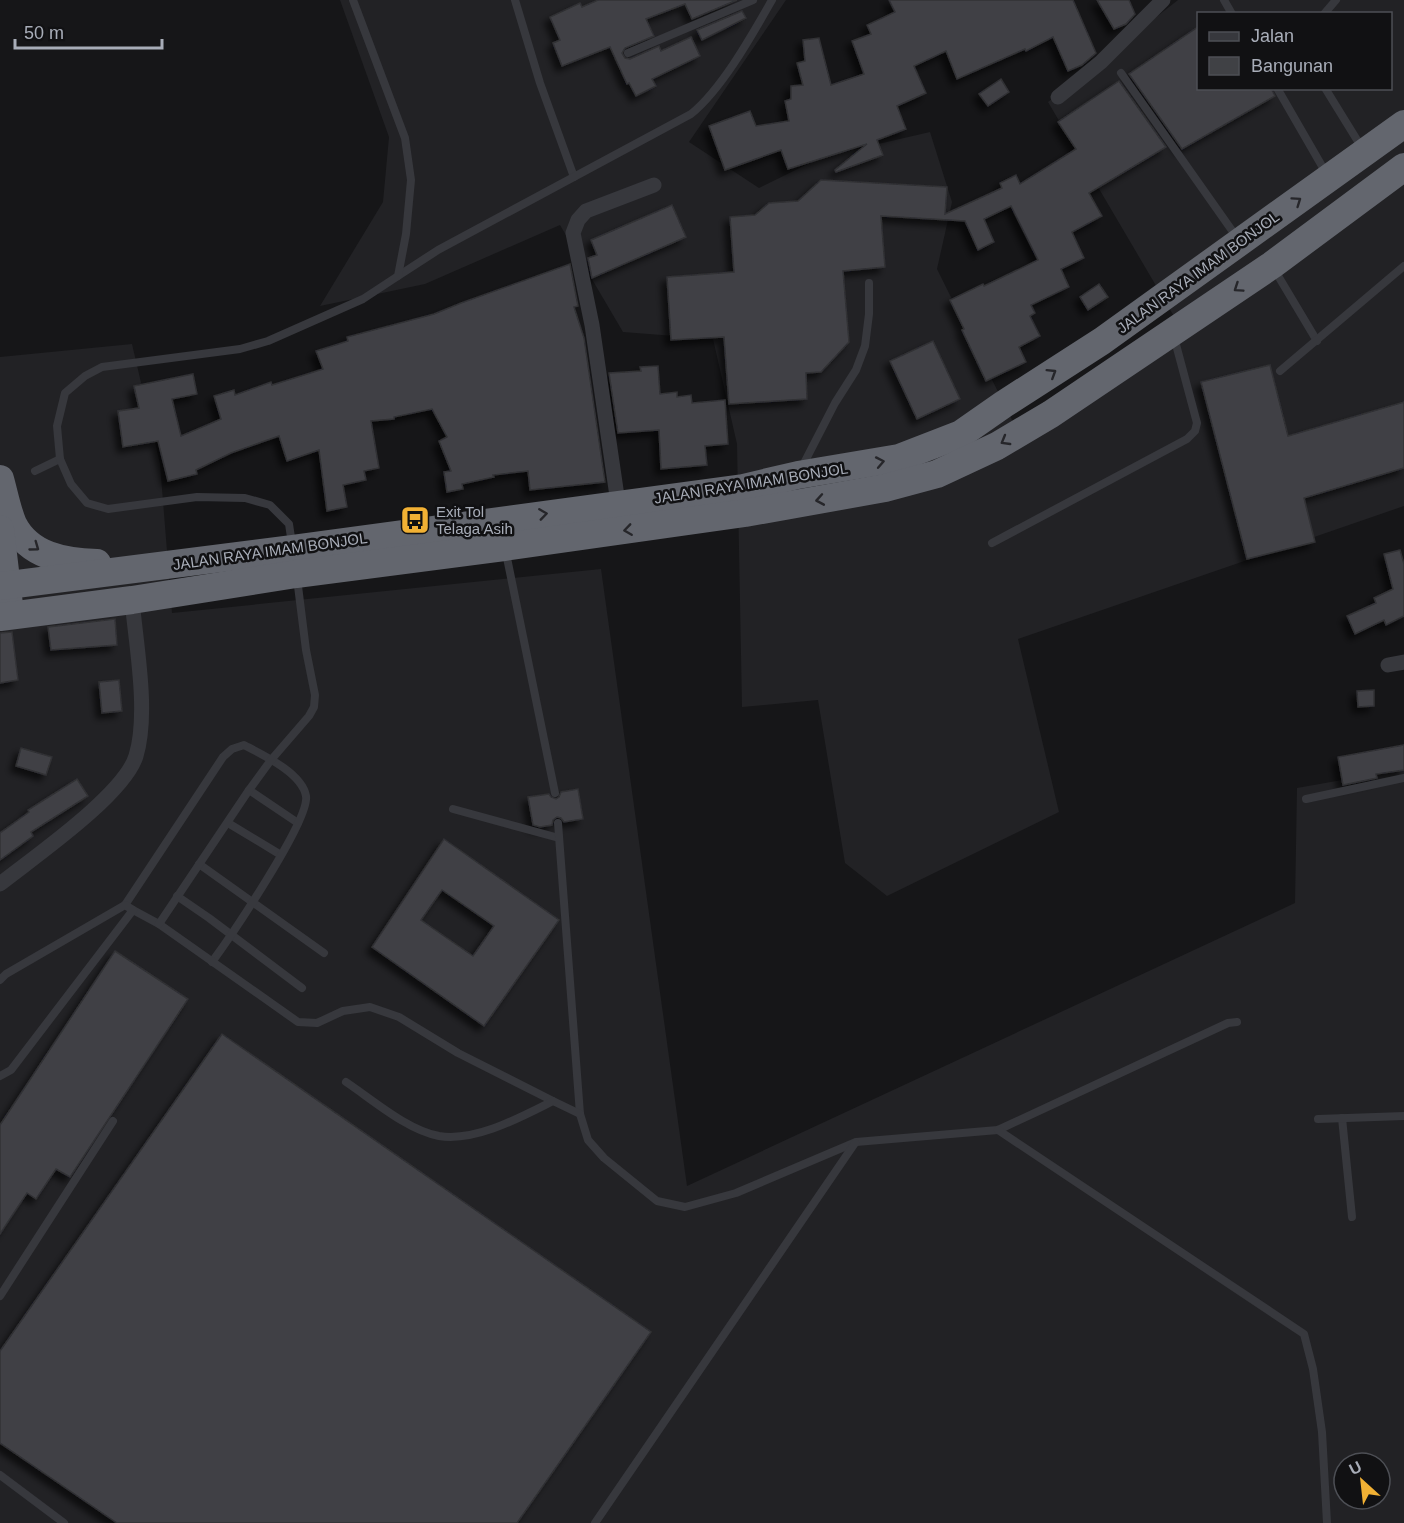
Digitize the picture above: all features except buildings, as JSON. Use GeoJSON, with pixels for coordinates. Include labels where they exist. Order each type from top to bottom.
{"type":"FeatureCollection","features":[{"type":"Feature","properties":{"kind":"highway","name":"JALAN RAYA IMAM BONJOL"},"geometry":{"type":"LineString","coordinates":[[5,616],[132,600],[294,562],[618,503],[743,488],[899,458],[961,434],[1102,342],[1404,124]]}},
{"type":"Feature","properties":{"kind":"highway","name":"JALAN RAYA IMAM BONJOL"},"geometry":{"type":"LineString","coordinates":[[3,586],[168,565],[294,562],[504,548],[745,513],[885,488],[937,474],[997,446],[1051,414],[1272,265],[1404,167]]}},
{"type":"Feature","properties":{"kind":"highway"},"geometry":{"type":"LineString","coordinates":[[0,479],[13,524],[32,548],[51,557],[78,562],[168,565]]}},
{"type":"Feature","properties":{"kind":"highway"},"geometry":{"type":"LineString","coordinates":[[0,529],[5,616]]}},
{"type":"Feature","properties":{"kind":"street"},"geometry":{"type":"LineString","coordinates":[[1059,97],[1101,62],[1163,0]]}},
{"type":"Feature","properties":{"kind":"street"},"geometry":{"type":"LineString","coordinates":[[618,503],[592,325],[573,233],[586,211],[654,185]]}},
{"type":"Feature","properties":{"kind":"street"},"geometry":{"type":"LineString","coordinates":[[0,884],[97,806],[118,785],[136,758],[140,735],[141,697],[132,600]]}},
{"type":"Feature","properties":{"kind":"street"},"geometry":{"type":"LineString","coordinates":[[1388,664],[1404,662]]}},
{"type":"Feature","properties":{"kind":"lane"},"geometry":{"type":"LineString","coordinates":[[353,0],[405,138],[411,180],[406,234],[398,276]]}},
{"type":"Feature","properties":{"kind":"lane"},"geometry":{"type":"LineString","coordinates":[[515,0],[540,82],[574,177]]}},
{"type":"Feature","properties":{"kind":"lane"},"geometry":{"type":"LineString","coordinates":[[628,53],[753,0]]}},
{"type":"Feature","properties":{"kind":"lane"},"geometry":{"type":"LineString","coordinates":[[159,924],[249,790],[314,707],[315,695],[306,650],[289,524],[270,505],[245,498],[197,497],[108,509],[87,503],[71,484],[60,459],[57,426],[65,393],[85,376],[102,367],[240,349],[268,341],[363,299],[438,250],[691,114],[705,102],[720,82],[772,0]]}},
{"type":"Feature","properties":{"kind":"lane"},"geometry":{"type":"LineString","coordinates":[[1326,12],[1336,0]]}},
{"type":"Feature","properties":{"kind":"lane"},"geometry":{"type":"LineString","coordinates":[[1121,73],[1240,242]]}},
{"type":"Feature","properties":{"kind":"lane"},"geometry":{"type":"LineString","coordinates":[[1277,90],[1329,178]]}},
{"type":"Feature","properties":{"kind":"lane"},"geometry":{"type":"LineString","coordinates":[[1326,90],[1364,152]]}},
{"type":"Feature","properties":{"kind":"lane"},"geometry":{"type":"LineString","coordinates":[[1272,265],[1317,341]]}},
{"type":"Feature","properties":{"kind":"lane"},"geometry":{"type":"LineString","coordinates":[[1280,371],[1404,266]]}},
{"type":"Feature","properties":{"kind":"lane"},"geometry":{"type":"LineString","coordinates":[[798,476],[835,403],[856,370],[865,346],[869,314],[869,283]]}},
{"type":"Feature","properties":{"kind":"lane"},"geometry":{"type":"LineString","coordinates":[[992,543],[1187,439],[1195,430],[1197,423],[1172,332]]}},
{"type":"Feature","properties":{"kind":"lane"},"geometry":{"type":"LineString","coordinates":[[35,471],[60,459]]}},
{"type":"Feature","properties":{"kind":"lane"},"geometry":{"type":"LineString","coordinates":[[504,548],[555,793]]}},
{"type":"Feature","properties":{"kind":"lane"},"geometry":{"type":"LineString","coordinates":[[0,1076],[11,1070],[129,908],[223,757],[232,749],[244,745],[271,760],[300,782],[306,798],[298,824],[281,855],[231,936],[212,962]]}},
{"type":"Feature","properties":{"kind":"lane"},"geometry":{"type":"LineString","coordinates":[[1306,799],[1404,778]]}},
{"type":"Feature","properties":{"kind":"lane"},"geometry":{"type":"LineString","coordinates":[[249,790],[298,824]]}},
{"type":"Feature","properties":{"kind":"lane"},"geometry":{"type":"LineString","coordinates":[[453,809],[559,838]]}},
{"type":"Feature","properties":{"kind":"lane"},"geometry":{"type":"LineString","coordinates":[[228,823],[281,855]]}},
{"type":"Feature","properties":{"kind":"lane"},"geometry":{"type":"LineString","coordinates":[[558,824],[580,1114],[588,1140],[604,1158],[657,1201],[684,1207],[736,1193],[856,1142],[998,1130],[1228,1023],[1237,1022]]}},
{"type":"Feature","properties":{"kind":"lane"},"geometry":{"type":"LineString","coordinates":[[199,864],[253,900],[324,953]]}},
{"type":"Feature","properties":{"kind":"lane"},"geometry":{"type":"LineString","coordinates":[[177,896],[302,988]]}},
{"type":"Feature","properties":{"kind":"lane"},"geometry":{"type":"LineString","coordinates":[[129,908],[159,924],[298,1022],[317,1023],[343,1011],[370,1007],[399,1017],[458,1053],[580,1114]]}},
{"type":"Feature","properties":{"kind":"lane"},"geometry":{"type":"LineString","coordinates":[[0,980],[6,974],[129,908]]}},
{"type":"Feature","properties":{"kind":"lane"},"geometry":{"type":"LineString","coordinates":[[346,1082],[411,1125],[438,1136],[464,1136],[494,1128],[514,1121],[553,1101]]}},
{"type":"Feature","properties":{"kind":"lane"},"geometry":{"type":"LineString","coordinates":[[1318,1119],[1404,1116]]}},
{"type":"Feature","properties":{"kind":"lane"},"geometry":{"type":"LineString","coordinates":[[1342,1118],[1352,1217]]}},
{"type":"Feature","properties":{"kind":"lane"},"geometry":{"type":"LineString","coordinates":[[0,1296],[113,1121]]}},
{"type":"Feature","properties":{"kind":"lane"},"geometry":{"type":"LineString","coordinates":[[998,1130],[1304,1334],[1313,1369],[1322,1432],[1327,1523]]}},
{"type":"Feature","properties":{"kind":"lane"},"geometry":{"type":"LineString","coordinates":[[595,1523],[856,1142]]}},
{"type":"Feature","properties":{"kind":"lane"},"geometry":{"type":"LineString","coordinates":[[0,1475],[64,1523]]}},
{"type":"Feature","properties":{"kind":"shaded area"},"geometry":{"type":"Polygon","coordinates":[[[340,0],[786,0],[689,142],[759,188],[822,157],[930,132],[952,202],[937,269],[1015,426],[1175,318],[1048,102],[1178,0],[1404,0],[1404,506],[1018,639],[1059,812],[887,896],[845,863],[818,700],[742,707],[737,444],[713,339],[623,332],[560,225],[425,284],[320,306],[383,202],[389,137],[340,0]]]}},
{"type":"Feature","properties":{"kind":"shaded area"},"geometry":{"type":"Polygon","coordinates":[[[132,344],[160,464],[172,613],[601,569],[687,1186],[1295,903],[1297,788],[1404,769],[1404,1523],[0,1523],[0,357],[132,344]]]}},
{"type":"Feature","properties":{"kind":"place","name":"Exit Tol Telaga Asih"},"geometry":{"type":"Point","coordinates":[415,520]}}]}
